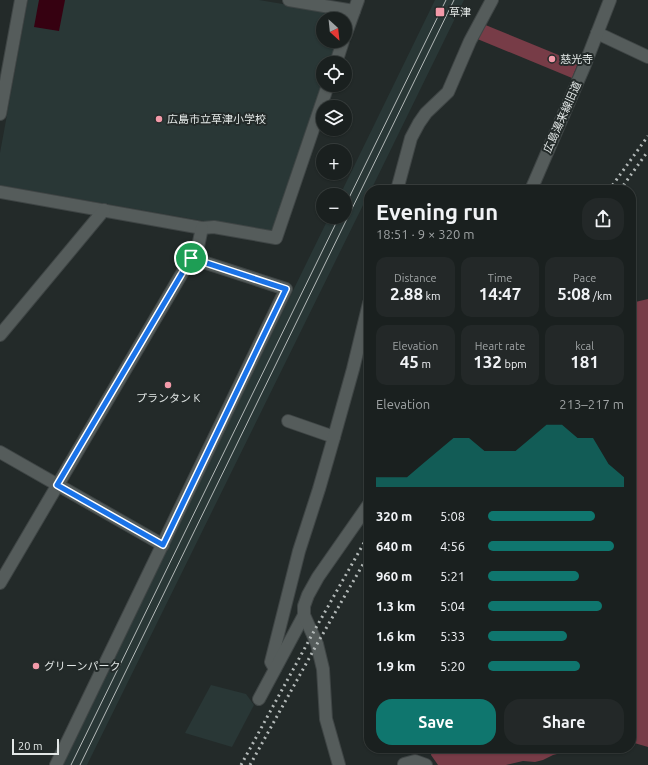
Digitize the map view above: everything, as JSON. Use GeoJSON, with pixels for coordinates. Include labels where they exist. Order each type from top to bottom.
{"type":"FeatureCollection","features":[{"type":"Feature","properties":{"kind":"street"},"geometry":{"type":"LineString","coordinates":[[0,114],[4,69],[21,0]]}},
{"type":"Feature","properties":{"kind":"street"},"geometry":{"type":"LineString","coordinates":[[289,0],[356,5],[352,16]]}},
{"type":"Feature","properties":{"kind":"street"},"geometry":{"type":"LineString","coordinates":[[399,185],[411,138],[426,113],[448,92],[470,42],[492,0]]}},
{"type":"Feature","properties":{"kind":"street","name":"広島湯来線旧道"},"geometry":{"type":"LineString","coordinates":[[533,185],[598,33],[610,0]]}},
{"type":"Feature","properties":{"kind":"street"},"geometry":{"type":"LineString","coordinates":[[598,33],[648,57]]}},
{"type":"Feature","properties":{"kind":"street"},"geometry":{"type":"LineString","coordinates":[[0,192],[202,228],[214,227],[276,238],[326,92]]}},
{"type":"Feature","properties":{"kind":"street"},"geometry":{"type":"LineString","coordinates":[[0,335],[104,210]]}},
{"type":"Feature","properties":{"kind":"street"},"geometry":{"type":"LineString","coordinates":[[0,583],[197,250],[202,228]]}},
{"type":"Feature","properties":{"kind":"street"},"geometry":{"type":"LineString","coordinates":[[56,765],[286,289],[191,258]]}},
{"type":"Feature","properties":{"kind":"street"},"geometry":{"type":"LineString","coordinates":[[275,669],[271,662],[294,573],[353,369],[364,324]]}},
{"type":"Feature","properties":{"kind":"street"},"geometry":{"type":"LineString","coordinates":[[288,422],[334,437]]}},
{"type":"Feature","properties":{"kind":"street"},"geometry":{"type":"LineString","coordinates":[[0,452],[163,545]]}},
{"type":"Feature","properties":{"kind":"street"},"geometry":{"type":"LineString","coordinates":[[339,765],[326,719],[323,669],[317,644],[304,615],[304,606],[318,577],[364,511]]}},
{"type":"Feature","properties":{"kind":"street"},"geometry":{"type":"LineString","coordinates":[[260,699],[304,615]]}},
{"type":"Feature","properties":{"kind":"street"},"geometry":{"type":"LineString","coordinates":[[404,764],[415,761],[426,765]]}},
{"type":"Feature","properties":{"kind":"shaded area","name":"広島市立草津小学校"},"geometry":{"type":"Polygon","coordinates":[[[28,0],[259,0],[330,12],[316,12],[316,48],[336,48],[334,56],[316,56],[316,92],[321,92],[318,100],[316,100],[316,105],[272,233],[0,185],[0,153],[28,0]]]}},
{"type":"Feature","properties":{"kind":"shaded area"},"geometry":{"type":"Polygon","coordinates":[[[39,0],[65,0],[59,31],[34,27],[39,0]]]}},
{"type":"Feature","properties":{"kind":"shaded area"},"geometry":{"type":"Polygon","coordinates":[[[435,0],[464,0],[373,185],[364,185],[364,203],[87,765],[61,765],[326,224],[352,224],[352,188],[343,188],[347,180],[352,180],[352,170],[435,0]]]}},
{"type":"Feature","properties":{"kind":"shaded area"},"geometry":{"type":"Polygon","coordinates":[[[483,24],[578,63],[572,78],[475,38],[483,24]]]}},
{"type":"Feature","properties":{"kind":"shaded area"},"geometry":{"type":"Polygon","coordinates":[[[648,299],[648,747],[636,743],[636,302],[648,299]]]}},
{"type":"Feature","properties":{"kind":"shaded area"},"geometry":{"type":"Polygon","coordinates":[[[211,685],[246,694],[254,705],[232,747],[185,733],[211,685]]]}},
{"type":"Feature","properties":{"kind":"shaded area"},"geometry":{"type":"Polygon","coordinates":[[[431,753],[561,753],[535,762],[523,761],[506,765],[438,765],[431,755],[431,753]]]}},
{"type":"Feature","properties":{"kind":"tram line"},"geometry":{"type":"LineString","coordinates":[[352,192],[446,0]]}},
{"type":"Feature","properties":{"kind":"tram line"},"geometry":{"type":"LineString","coordinates":[[80,765],[454,0]]}},
{"type":"Feature","properties":{"kind":"tram line"},"geometry":{"type":"LineString","coordinates":[[71,765],[336,224]]}},
{"type":"Feature","properties":{"kind":"railway"},"geometry":{"type":"LineString","coordinates":[[613,185],[648,136]]}},
{"type":"Feature","properties":{"kind":"railway"},"geometry":{"type":"LineString","coordinates":[[624,185],[648,151]]}},
{"type":"Feature","properties":{"kind":"railway"},"geometry":{"type":"LineString","coordinates":[[241,765],[364,543]]}},
{"type":"Feature","properties":{"kind":"railway"},"geometry":{"type":"LineString","coordinates":[[250,765],[364,563]]}},
{"type":"Feature","properties":{"kind":"place","name":"草津"},"geometry":{"type":"Point","coordinates":[440,12]}},
{"type":"Feature","properties":{"kind":"place","name":"慈光寺"},"geometry":{"type":"Point","coordinates":[552,59]}},
{"type":"Feature","properties":{"kind":"place","name":"広島市立草津小学校"},"geometry":{"type":"Point","coordinates":[159,119]}},
{"type":"Feature","properties":{"kind":"place","name":"プランタン K"},"geometry":{"type":"Point","coordinates":[168,385]}},
{"type":"Feature","properties":{"kind":"place","name":"グリーンパーク"},"geometry":{"type":"Point","coordinates":[36,666]}},
{"type":"Feature","properties":{"kind":"route"},"geometry":{"type":"LineString","coordinates":[[191,258],[286,289],[163,545],[57,485],[191,258]]}}]}
